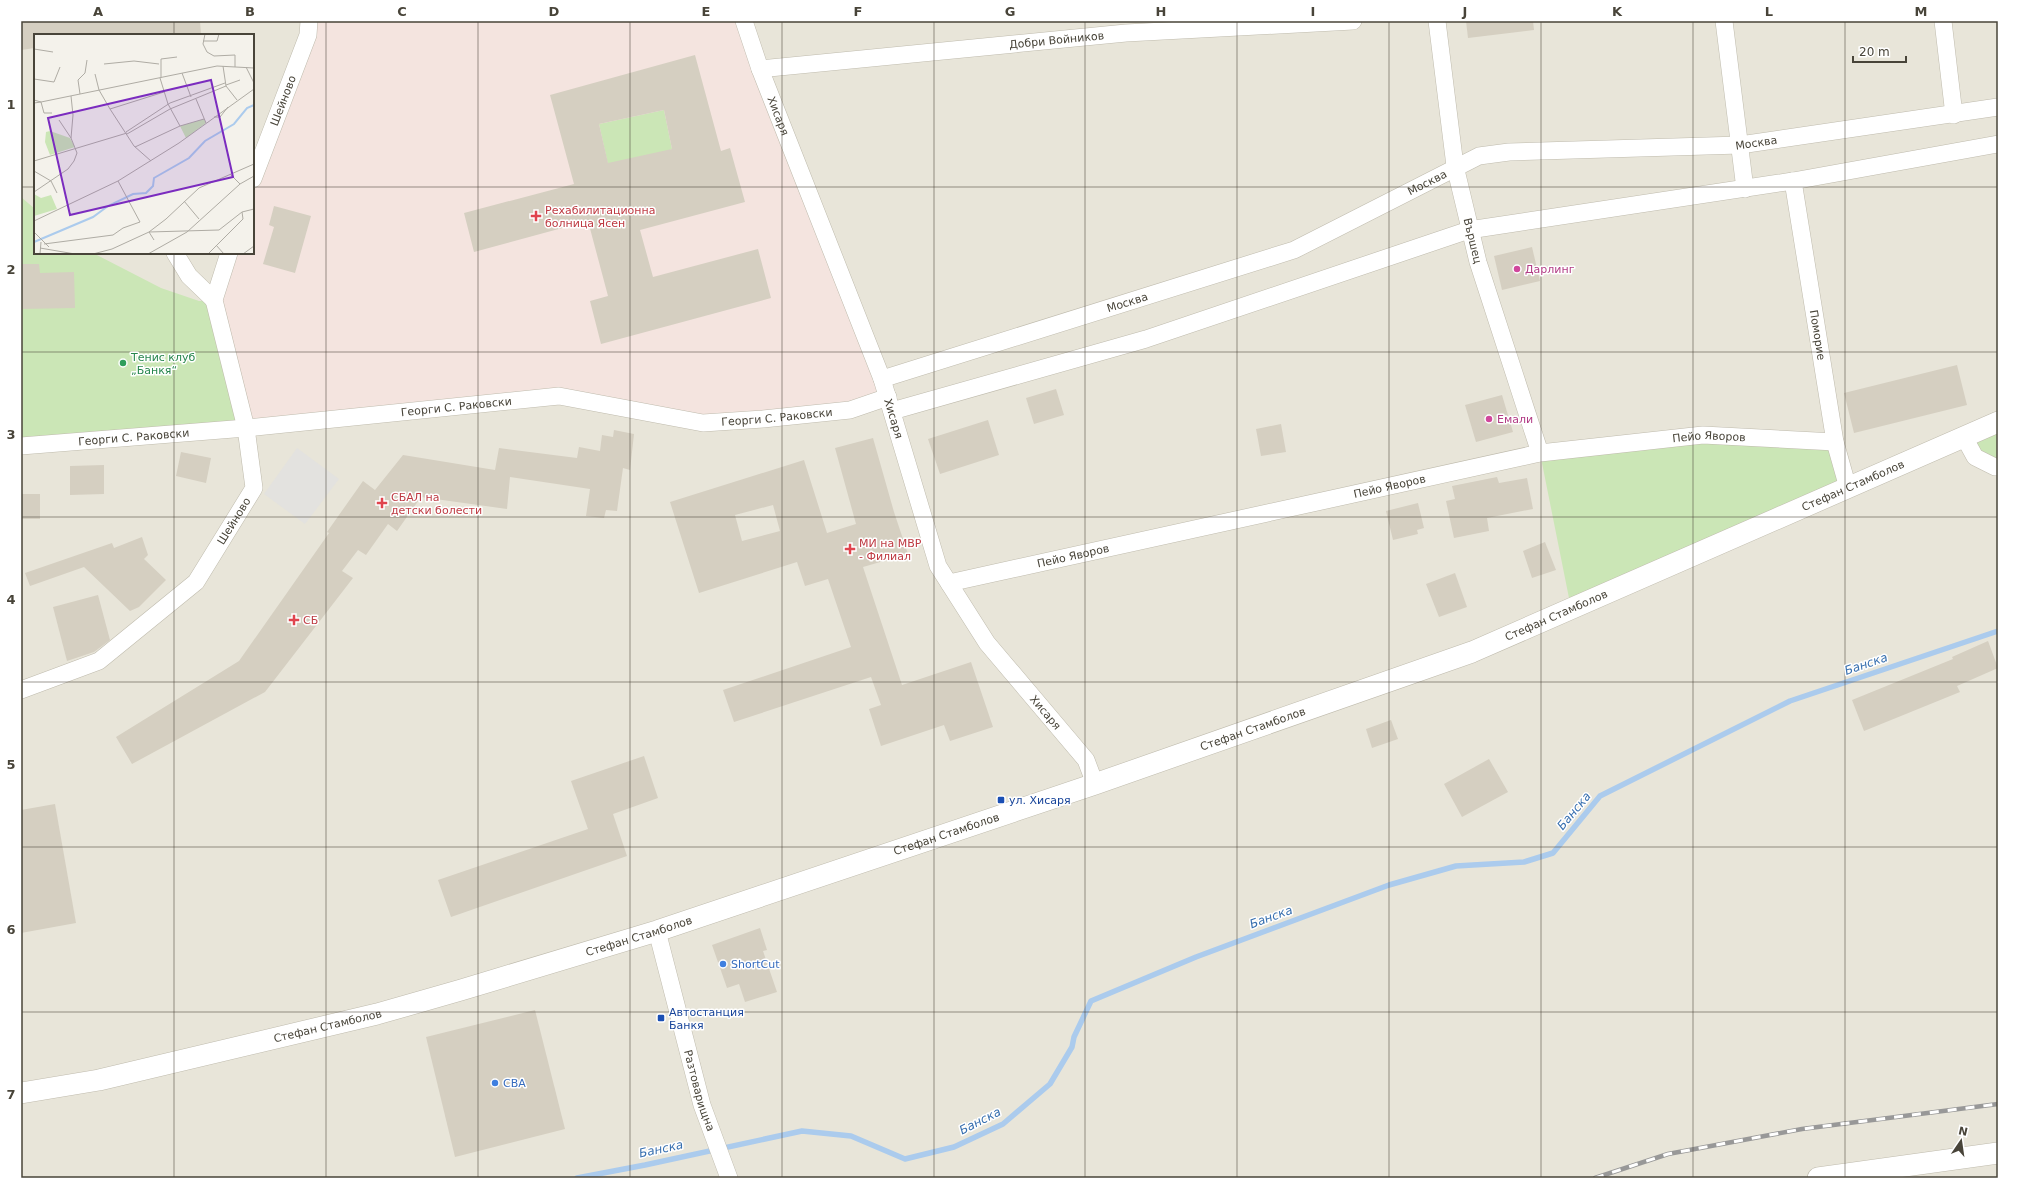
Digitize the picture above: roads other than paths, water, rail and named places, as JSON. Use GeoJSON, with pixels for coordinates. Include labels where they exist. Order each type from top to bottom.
{"type":"FeatureCollection","features":[{"type":"Feature","properties":{"kind":"street","name":"Шейново"},"geometry":{"type":"LineString","coordinates":[[254,176],[308,36],[309,21]]}},
{"type":"Feature","properties":{"kind":"street","name":"Хисаря"},"geometry":{"type":"LineString","coordinates":[[744,21],[760,69],[882,379],[938,566],[986,643],[1086,760],[1095,784]]}},
{"type":"Feature","properties":{"kind":"street","name":"Добри Войников"},"geometry":{"type":"LineString","coordinates":[[760,69],[1126,33],[1353,21]]}},
{"type":"Feature","properties":{"kind":"street","name":"Вършец"},"geometry":{"type":"LineString","coordinates":[[1437,21],[1455,166],[1469,230],[1540,453]]}},
{"type":"Feature","properties":{"kind":"street"},"geometry":{"type":"LineString","coordinates":[[1724,21],[1745,189]]}},
{"type":"Feature","properties":{"kind":"street"},"geometry":{"type":"LineString","coordinates":[[1943,21],[1954,115]]}},
{"type":"Feature","properties":{"kind":"street","name":"Москва"},"geometry":{"type":"LineString","coordinates":[[882,379],[1294,250],[1455,166],[1479,156],[1509,152],[1740,145],[1998,108]]}},
{"type":"Feature","properties":{"kind":"street"},"geometry":{"type":"LineString","coordinates":[[890,404],[1146,339],[1469,230],[1745,189],[1998,144]]}},
{"type":"Feature","properties":{"kind":"street","name":"Поморие"},"geometry":{"type":"LineString","coordinates":[[1793,181],[1835,442],[1848,488]]}},
{"type":"Feature","properties":{"kind":"street"},"geometry":{"type":"LineString","coordinates":[[177,254],[189,276],[214,300],[229,254]]}},
{"type":"Feature","properties":{"kind":"street","name":"Шейново"},"geometry":{"type":"LineString","coordinates":[[21,690],[99,661],[196,582],[254,488],[246,428],[214,300]]}},
{"type":"Feature","properties":{"kind":"street","name":"Георги С. Раковски"},"geometry":{"type":"LineString","coordinates":[[21,446],[246,428],[559,396],[703,423],[763,419],[850,410],[890,404]]}},
{"type":"Feature","properties":{"kind":"street","name":"Стефан Стамболов"},"geometry":{"type":"LineString","coordinates":[[21,1093],[99,1080],[377,1014],[462,990],[657,931],[1095,784],[1472,652],[1998,422]]}},
{"type":"Feature","properties":{"kind":"street","name":"Пейо Яворов"},"geometry":{"type":"LineString","coordinates":[[949,582],[1540,453],[1703,436],[1835,442]]}},
{"type":"Feature","properties":{"kind":"street"},"geometry":{"type":"LineString","coordinates":[[1964,437],[1975,457],[1995,468],[1998,467]]}},
{"type":"Feature","properties":{"kind":"street","name":"Разтоварищна"},"geometry":{"type":"LineString","coordinates":[[657,931],[667,977],[707,1119],[729,1178]]}},
{"type":"Feature","properties":{"kind":"street"},"geometry":{"type":"LineString","coordinates":[[1818,1178],[1998,1153]]}},
{"type":"Feature","properties":{"kind":"waterway","name":"Банска"},"geometry":{"type":"LineString","coordinates":[[577,1178],[802,1131],[851,1136],[905,1159],[954,1147],[1003,1124],[1050,1084],[1072,1047],[1074,1037],[1091,1001],[1196,957],[1389,885],[1456,866],[1524,862],[1553,853],[1600,796],[1790,701],[1998,631]]}},
{"type":"Feature","properties":{"kind":"railway"},"geometry":{"type":"LineString","coordinates":[[1595,1178],[1668,1154],[1802,1129],[1998,1104]]}},
{"type":"Feature","properties":{"kind":"place","name":"Рехабилитационна болница Ясен"},"geometry":{"type":"Point","coordinates":[536,216]}},
{"type":"Feature","properties":{"kind":"place","name":"Дарлинг"},"geometry":{"type":"Point","coordinates":[1517,269]}},
{"type":"Feature","properties":{"kind":"place","name":"Тенис клуб „Банкя“"},"geometry":{"type":"Point","coordinates":[123,363]}},
{"type":"Feature","properties":{"kind":"place","name":"Емали"},"geometry":{"type":"Point","coordinates":[1489,419]}},
{"type":"Feature","properties":{"kind":"place","name":"СБАЛ на детски болести"},"geometry":{"type":"Point","coordinates":[382,503]}},
{"type":"Feature","properties":{"kind":"place","name":"МИ на МВР - Филиал"},"geometry":{"type":"Point","coordinates":[850,549]}},
{"type":"Feature","properties":{"kind":"place","name":"СБ"},"geometry":{"type":"Point","coordinates":[294,620]}},
{"type":"Feature","properties":{"kind":"place","name":"ул. Хисаря"},"geometry":{"type":"Point","coordinates":[1001,800]}},
{"type":"Feature","properties":{"kind":"place","name":"ShortCut"},"geometry":{"type":"Point","coordinates":[723,964]}},
{"type":"Feature","properties":{"kind":"place","name":"Автостанция Банкя"},"geometry":{"type":"Point","coordinates":[661,1018]}},
{"type":"Feature","properties":{"kind":"place","name":"CBA"},"geometry":{"type":"Point","coordinates":[495,1083]}}]}
